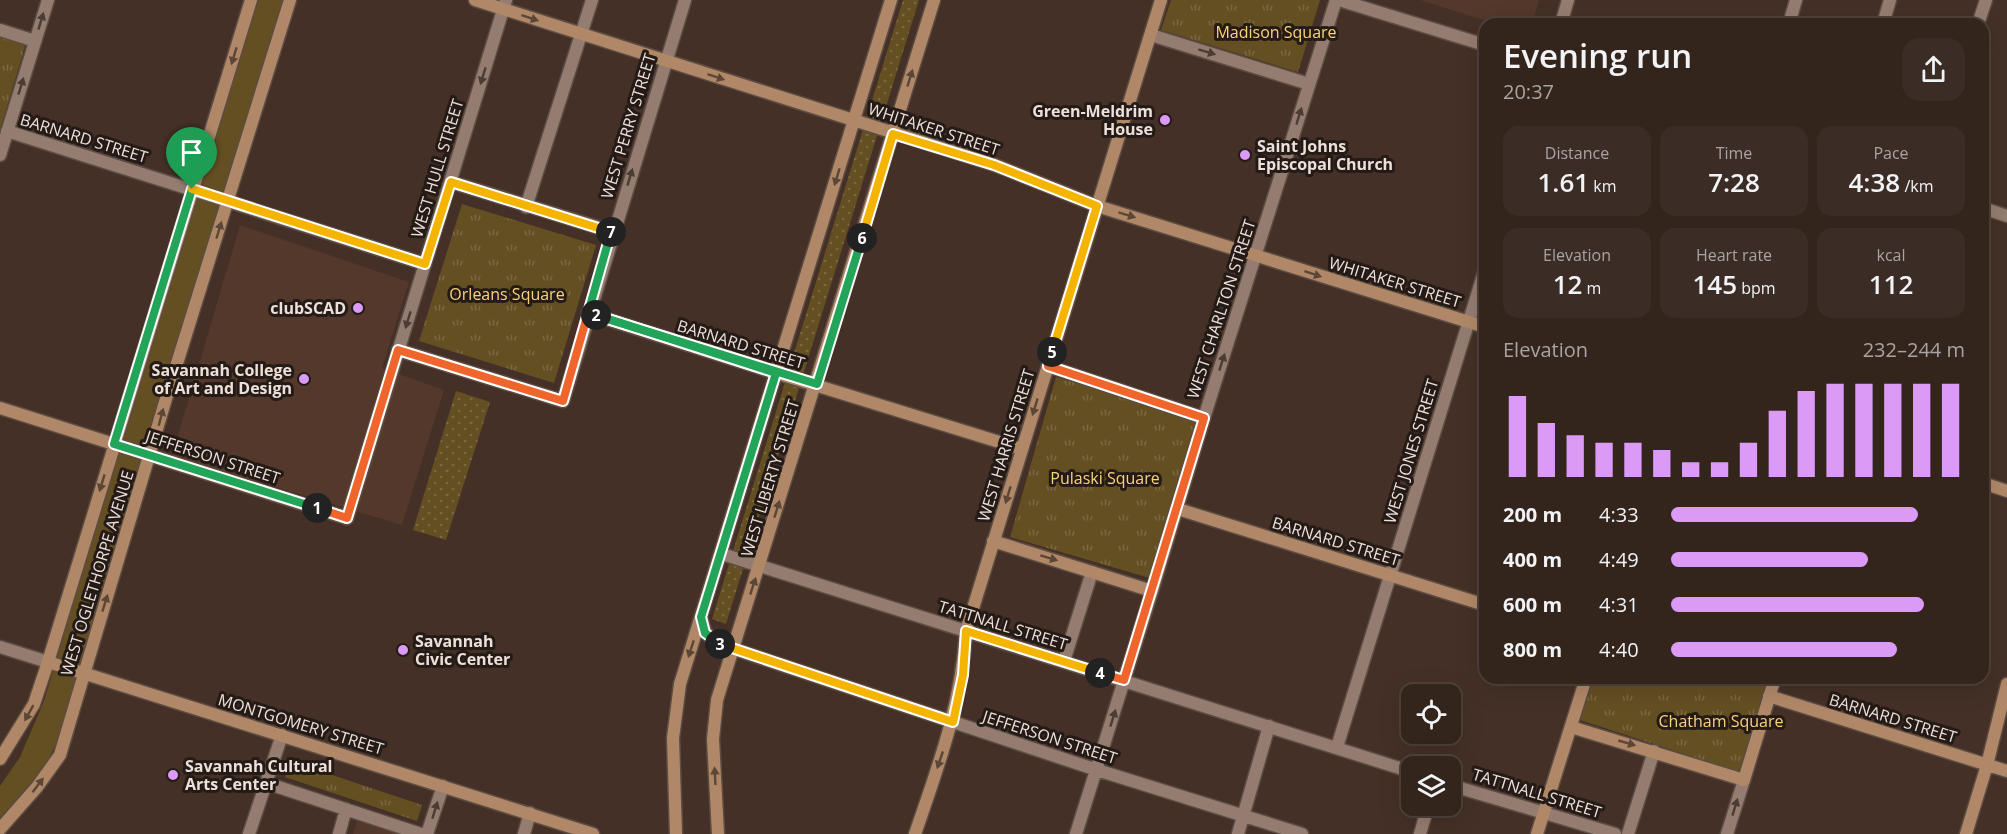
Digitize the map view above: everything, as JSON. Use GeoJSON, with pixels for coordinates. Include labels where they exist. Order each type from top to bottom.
{"type":"FeatureCollection","features":[{"type":"Feature","properties":{"kind":"main road","name":"WEST OGLETHORPE AVENUE"},"geometry":{"type":"LineString","coordinates":[[0,759],[34,704],[48,662],[251,0]]}},
{"type":"Feature","properties":{"kind":"main road","name":"WEST OGLETHORPE AVENUE"},"geometry":{"type":"LineString","coordinates":[[0,829],[37,787],[60,755],[290,0]]}},
{"type":"Feature","properties":{"kind":"main road","name":"WHITAKER STREET"},"geometry":{"type":"LineString","coordinates":[[475,0],[505,4],[581,34],[994,165],[1097,206],[1479,325]]}},
{"type":"Feature","properties":{"kind":"main road","name":"WEST LIBERTY STREET"},"geometry":{"type":"LineString","coordinates":[[676,834],[673,738],[680,684],[722,554],[891,0]]}},
{"type":"Feature","properties":{"kind":"main road","name":"WEST LIBERTY STREET"},"geometry":{"type":"LineString","coordinates":[[718,834],[713,734],[717,700],[817,384],[934,0]]}},
{"type":"Feature","properties":{"kind":"main road","name":"WEST HARRIS STREET"},"geometry":{"type":"LineString","coordinates":[[915,834],[953,722],[963,675],[966,631],[1161,0]]}},
{"type":"Feature","properties":{"kind":"main road"},"geometry":{"type":"LineString","coordinates":[[1048,366],[1204,418]]}},
{"type":"Feature","properties":{"kind":"main road","name":"BARNARD STREET"},"geometry":{"type":"LineString","coordinates":[[776,373],[1022,449]]}},
{"type":"Feature","properties":{"kind":"main road","name":"JEFFERSON STREET"},"geometry":{"type":"LineString","coordinates":[[0,408],[347,518]]}},
{"type":"Feature","properties":{"kind":"main road","name":"WEST CHARLTON STREET"},"geometry":{"type":"LineString","coordinates":[[1152,591],[1204,418]]}},
{"type":"Feature","properties":{"kind":"main road"},"geometry":{"type":"LineString","coordinates":[[1989,485],[2007,491]]}},
{"type":"Feature","properties":{"kind":"main road","name":"BARNARD STREET"},"geometry":{"type":"LineString","coordinates":[[1178,509],[1479,603]]}},
{"type":"Feature","properties":{"kind":"main road"},"geometry":{"type":"LineString","coordinates":[[993,541],[1152,591]]}},
{"type":"Feature","properties":{"kind":"main road","name":"MONTGOMERY STREET"},"geometry":{"type":"LineString","coordinates":[[48,662],[592,834]]}},
{"type":"Feature","properties":{"kind":"main road"},"geometry":{"type":"LineString","coordinates":[[1538,834],[1584,684]]}},
{"type":"Feature","properties":{"kind":"main road"},"geometry":{"type":"LineString","coordinates":[[1571,727],[1744,780],[1773,684]]}},
{"type":"Feature","properties":{"kind":"main road"},"geometry":{"type":"LineString","coordinates":[[1966,834],[1987,765],[2007,684]]}},
{"type":"Feature","properties":{"kind":"main road","name":"BARNARD STREET"},"geometry":{"type":"LineString","coordinates":[[1769,696],[2007,771]]}},
{"type":"Feature","properties":{"kind":"street"},"geometry":{"type":"LineString","coordinates":[[0,155],[48,0]]}},
{"type":"Feature","properties":{"kind":"street"},"geometry":{"type":"LineString","coordinates":[[526,207],[592,0]]}},
{"type":"Feature","properties":{"kind":"street","name":"WEST PERRY STREET"},"geometry":{"type":"LineString","coordinates":[[398,350],[563,401],[685,0]]}},
{"type":"Feature","properties":{"kind":"street"},"geometry":{"type":"LineString","coordinates":[[1337,0],[1479,43]]}},
{"type":"Feature","properties":{"kind":"street","name":"WEST CHARLTON STREET"},"geometry":{"type":"LineString","coordinates":[[1204,418],[1337,0]]}},
{"type":"Feature","properties":{"kind":"street"},"geometry":{"type":"LineString","coordinates":[[1563,18],[1568,0]]}},
{"type":"Feature","properties":{"kind":"street"},"geometry":{"type":"LineString","coordinates":[[1791,18],[1796,0]]}},
{"type":"Feature","properties":{"kind":"street"},"geometry":{"type":"LineString","coordinates":[[1885,18],[1890,0]]}},
{"type":"Feature","properties":{"kind":"street"},"geometry":{"type":"LineString","coordinates":[[1980,18],[1986,0]]}},
{"type":"Feature","properties":{"kind":"street","name":"WEST HULL STREET"},"geometry":{"type":"LineString","coordinates":[[347,518],[505,4]]}},
{"type":"Feature","properties":{"kind":"street"},"geometry":{"type":"LineString","coordinates":[[0,30],[35,41]]}},
{"type":"Feature","properties":{"kind":"street"},"geometry":{"type":"LineString","coordinates":[[1151,35],[1309,84]]}},
{"type":"Feature","properties":{"kind":"street","name":"BARNARD STREET"},"geometry":{"type":"LineString","coordinates":[[7,131],[425,264]]}},
{"type":"Feature","properties":{"kind":"street"},"geometry":{"type":"LineString","coordinates":[[451,182],[613,232]]}},
{"type":"Feature","properties":{"kind":"street"},"geometry":{"type":"LineString","coordinates":[[1989,210],[2007,216]]}},
{"type":"Feature","properties":{"kind":"street","name":"WEST JONES STREET"},"geometry":{"type":"LineString","coordinates":[[1337,747],[1479,288]]}},
{"type":"Feature","properties":{"kind":"street","name":"BARNARD STREET"},"geometry":{"type":"LineString","coordinates":[[588,313],[776,373]]}},
{"type":"Feature","properties":{"kind":"street","name":"TATTNALL STREET"},"geometry":{"type":"LineString","coordinates":[[722,554],[1401,768]]}},
{"type":"Feature","properties":{"kind":"street"},"geometry":{"type":"LineString","coordinates":[[1064,662],[1092,572]]}},
{"type":"Feature","properties":{"kind":"street","name":"WEST CHARLTON STREET"},"geometry":{"type":"LineString","coordinates":[[1076,834],[1152,591]]}},
{"type":"Feature","properties":{"kind":"street","name":"JEFFERSON STREET"},"geometry":{"type":"LineString","coordinates":[[701,617],[705,633],[716,643],[1097,770],[1302,834]]}},
{"type":"Feature","properties":{"kind":"street","name":"MONTGOMERY STREET"},"geometry":{"type":"LineString","coordinates":[[0,647],[48,662]]}},
{"type":"Feature","properties":{"kind":"street"},"geometry":{"type":"LineString","coordinates":[[1238,834],[1269,726]]}},
{"type":"Feature","properties":{"kind":"street"},"geometry":{"type":"LineString","coordinates":[[249,834],[282,735]]}},
{"type":"Feature","properties":{"kind":"street"},"geometry":{"type":"LineString","coordinates":[[1628,834],[1654,751]]}},
{"type":"Feature","properties":{"kind":"street"},"geometry":{"type":"LineString","coordinates":[[1727,834],[1744,780]]}},
{"type":"Feature","properties":{"kind":"street"},"geometry":{"type":"LineString","coordinates":[[266,783],[421,834]]}},
{"type":"Feature","properties":{"kind":"street"},"geometry":{"type":"LineString","coordinates":[[428,834],[443,786]]}},
{"type":"Feature","properties":{"kind":"street","name":"TATTNALL STREET"},"geometry":{"type":"LineString","coordinates":[[1461,788],[1615,834]]}},
{"type":"Feature","properties":{"kind":"street"},"geometry":{"type":"LineString","coordinates":[[339,834],[346,809]]}},
{"type":"Feature","properties":{"kind":"street"},"geometry":{"type":"LineString","coordinates":[[524,834],[530,813]]}},
{"type":"Feature","properties":{"kind":"street"},"geometry":{"type":"LineString","coordinates":[[1420,834],[1425,816]]}},
{"type":"Feature","properties":{"kind":"shaded area"},"geometry":{"type":"Polygon","coordinates":[[[1420,0],[1539,0],[1534,18],[1479,19],[1420,0]]]}},
{"type":"Feature","properties":{"kind":"shaded area","name":"Savannah College of Art and Design"},"geometry":{"type":"Polygon","coordinates":[[[240,225],[409,282],[382,368],[444,390],[402,525],[172,456],[240,225]]]}},
{"type":"Feature","properties":{"kind":"shaded area"},"geometry":{"type":"Polygon","coordinates":[[[357,821],[399,834],[353,834],[357,821]]]}},
{"type":"Feature","properties":{"kind":"green space"},"geometry":{"type":"Polygon","coordinates":[[[254,0],[292,0],[62,733],[43,769],[0,818],[0,786],[20,757],[44,701],[254,0]]]}},
{"type":"Feature","properties":{"kind":"green space"},"geometry":{"type":"Polygon","coordinates":[[[903,0],[919,0],[726,624],[712,619],[903,0]]]}},
{"type":"Feature","properties":{"kind":"green space","name":"Madison Square"},"geometry":{"type":"Polygon","coordinates":[[[1171,0],[1320,0],[1298,72],[1161,30],[1171,0]]]}},
{"type":"Feature","properties":{"kind":"green space"},"geometry":{"type":"Polygon","coordinates":[[[0,35],[26,43],[0,130],[0,35]]]}},
{"type":"Feature","properties":{"kind":"green space","name":"Orleans Square"},"geometry":{"type":"Polygon","coordinates":[[[462,204],[596,245],[554,383],[419,341],[462,204]]]}},
{"type":"Feature","properties":{"kind":"green space","name":"Pulaski Square"},"geometry":{"type":"Polygon","coordinates":[[[1056,377],[1199,420],[1153,579],[1010,537],[1056,377]]]}},
{"type":"Feature","properties":{"kind":"green space"},"geometry":{"type":"Polygon","coordinates":[[[456,391],[490,402],[446,540],[413,530],[456,391]]]}},
{"type":"Feature","properties":{"kind":"green space","name":"Chatham Square"},"geometry":{"type":"Polygon","coordinates":[[[1592,684],[1778,684],[1749,775],[1580,720],[1592,684]]]}},
{"type":"Feature","properties":{"kind":"green space"},"geometry":{"type":"Polygon","coordinates":[[[290,761],[422,805],[417,821],[285,777],[290,761]]]}},
{"type":"Feature","properties":{"kind":"place","name":"Green-Meldrim House"},"geometry":{"type":"Point","coordinates":[1165,120]}},
{"type":"Feature","properties":{"kind":"place","name":"Saint Johns Episcopal Church"},"geometry":{"type":"Point","coordinates":[1245,155]}},
{"type":"Feature","properties":{"kind":"place","name":"clubSCAD"},"geometry":{"type":"Point","coordinates":[358,308]}},
{"type":"Feature","properties":{"kind":"place","name":"Savannah College of Art and Design"},"geometry":{"type":"Point","coordinates":[304,379]}},
{"type":"Feature","properties":{"kind":"place","name":"Savannah Civic Center"},"geometry":{"type":"Point","coordinates":[403,650]}},
{"type":"Feature","properties":{"kind":"place","name":"Savannah Cultural Arts Center"},"geometry":{"type":"Point","coordinates":[173,775]}},
{"type":"Feature","properties":{"kind":"route"},"geometry":{"type":"LineString","coordinates":[[192,189],[114,444],[347,518],[398,350],[563,401],[588,313],[776,373],[701,617],[705,633],[716,643],[953,722],[963,675],[966,631],[1124,680],[1204,418],[1048,366],[1097,206],[994,165],[893,134],[817,384],[588,313],[613,232],[451,182],[425,264],[192,189]]}}]}
